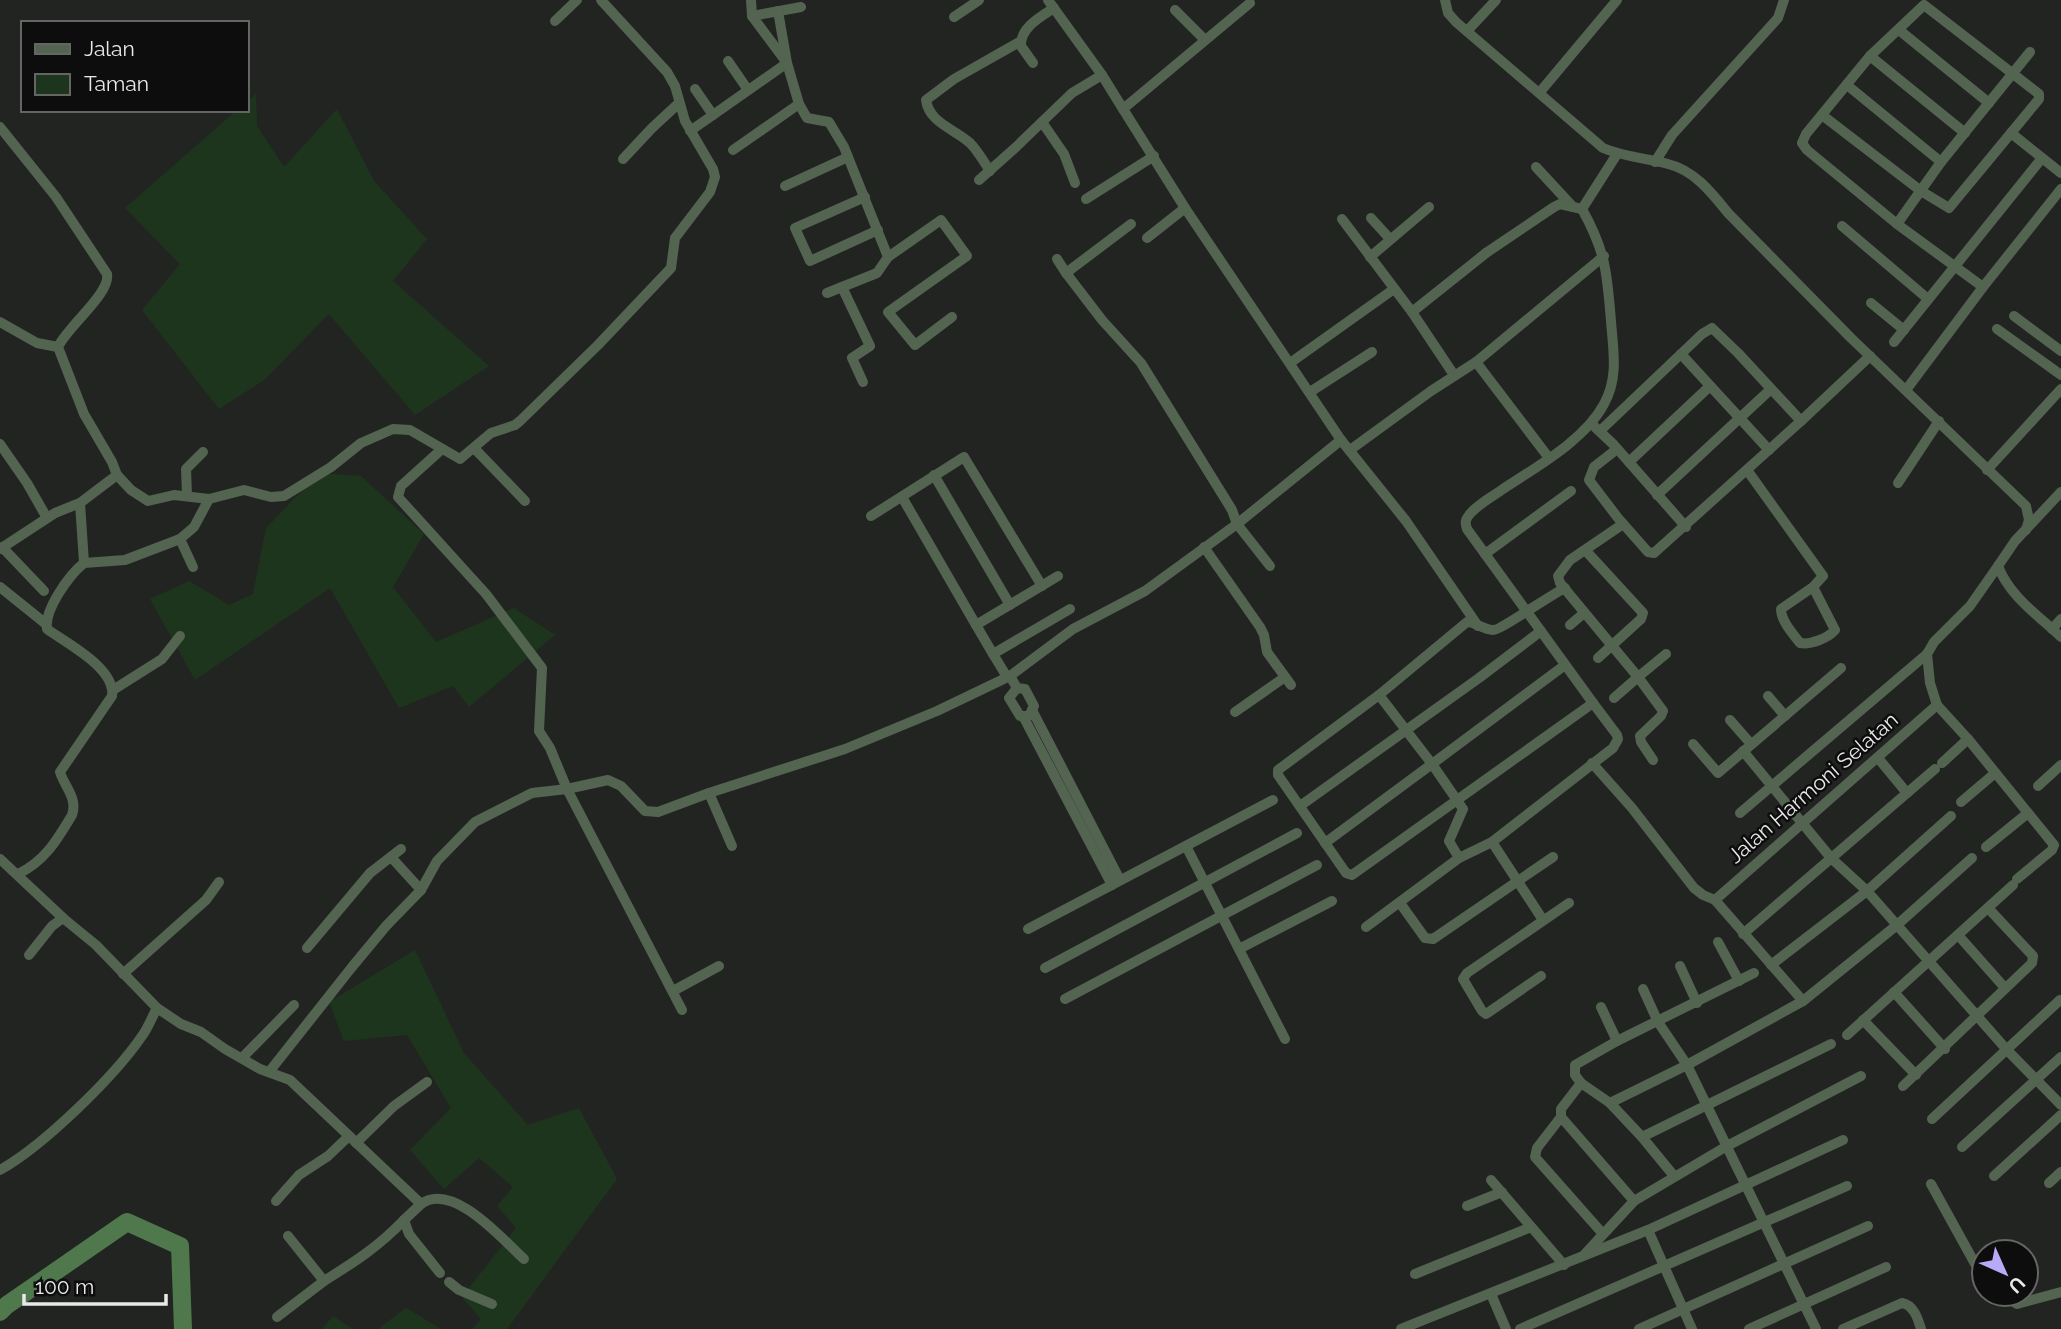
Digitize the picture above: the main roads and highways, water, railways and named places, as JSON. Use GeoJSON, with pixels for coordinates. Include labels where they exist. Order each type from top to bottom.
{"type":"FeatureCollection","features":[{"type":"Feature","properties":{"kind":"waterway"},"geometry":{"type":"LineString","coordinates":[[0,1312],[127,1222],[180,1246],[183,1329]]}}]}
